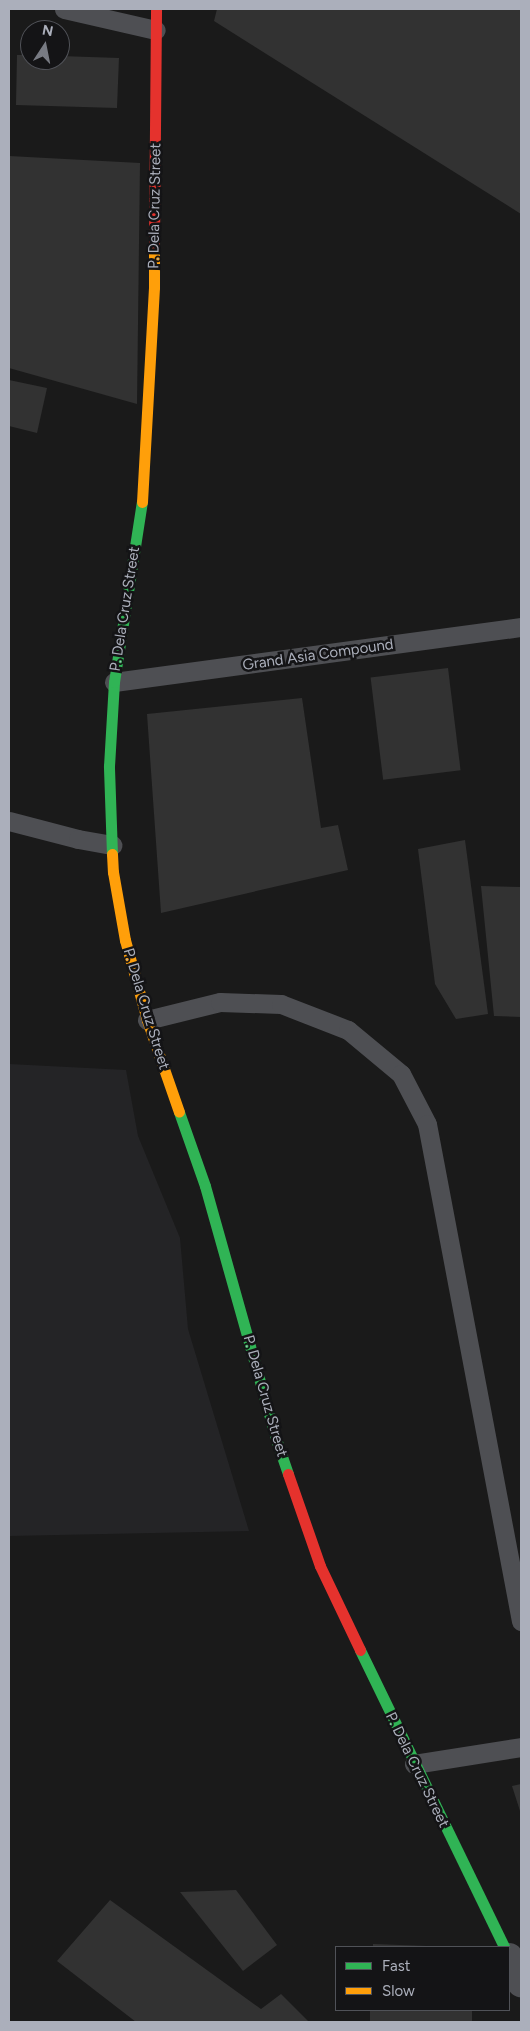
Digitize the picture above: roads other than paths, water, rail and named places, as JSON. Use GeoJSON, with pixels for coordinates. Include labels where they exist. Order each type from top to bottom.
{"type":"FeatureCollection","features":[{"type":"Feature","properties":{"kind":"street","name":"P. Dela Cruz Street"},"geometry":{"type":"LineString","coordinates":[[156,9],[154,287],[140,514],[114,682],[109,766],[113,872],[125,940],[147,1020],[205,1186],[276,1439],[320,1566],[504,1946]]}},
{"type":"Feature","properties":{"kind":"street"},"geometry":{"type":"LineString","coordinates":[[510,1959],[521,1983]]}},
{"type":"Feature","properties":{"kind":"lane"},"geometry":{"type":"LineString","coordinates":[[64,9],[156,30]]}},
{"type":"Feature","properties":{"kind":"lane","name":"Grand Asia Compound"},"geometry":{"type":"LineString","coordinates":[[114,682],[521,628]]}},
{"type":"Feature","properties":{"kind":"lane"},"geometry":{"type":"LineString","coordinates":[[9,821],[78,839],[112,845]]}},
{"type":"Feature","properties":{"kind":"lane"},"geometry":{"type":"LineString","coordinates":[[147,1020],[220,1002],[281,1004],[348,1030],[401,1074],[426,1124],[521,1622]]}},
{"type":"Feature","properties":{"kind":"lane"},"geometry":{"type":"LineString","coordinates":[[414,1764],[521,1747]]}}]}
